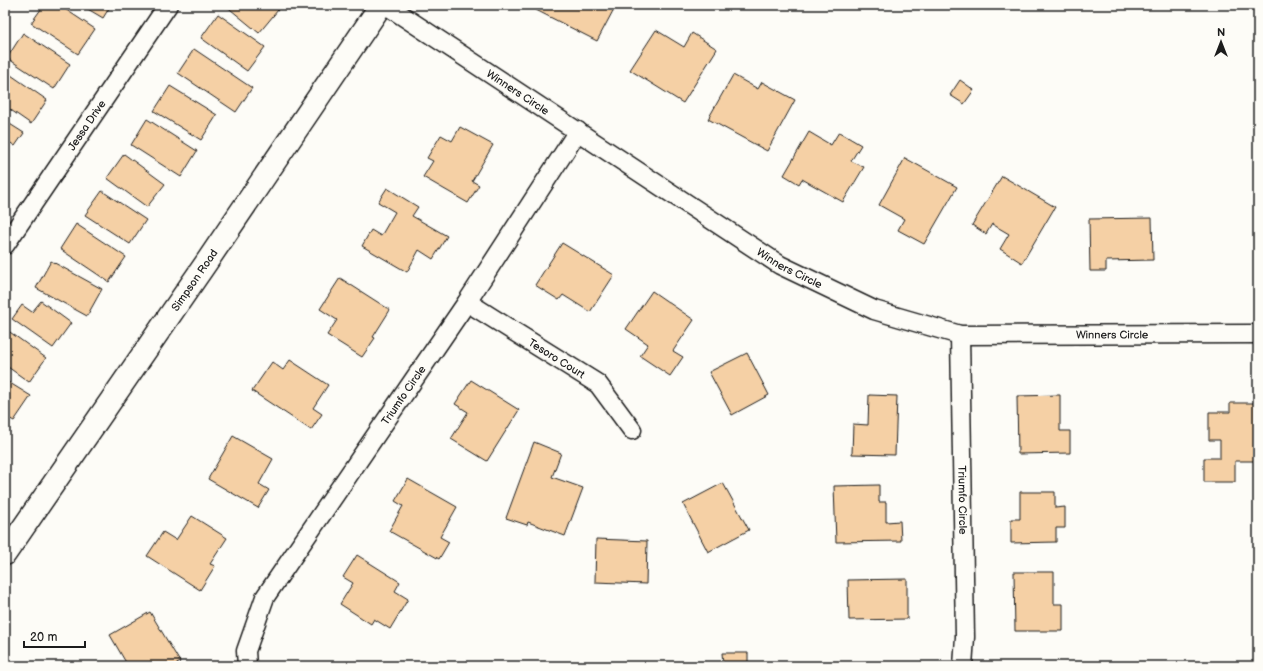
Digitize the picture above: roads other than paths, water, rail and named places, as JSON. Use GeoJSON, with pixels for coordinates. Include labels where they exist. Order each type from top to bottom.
{"type":"FeatureCollection","features":[{"type":"Feature","properties":{"kind":"main road","name":"Simpson Road"},"geometry":{"type":"LineString","coordinates":[[5,554],[197,276],[381,5]]}},
{"type":"Feature","properties":{"kind":"street","name":"Jessa Drive"},"geometry":{"type":"LineString","coordinates":[[5,245],[168,5]]}},
{"type":"Feature","properties":{"kind":"street","name":"Winners Circle"},"geometry":{"type":"LineString","coordinates":[[386,5],[780,266],[874,310],[960,334],[1258,334]]}},
{"type":"Feature","properties":{"kind":"street","name":"Triumfo Circle"},"geometry":{"type":"LineString","coordinates":[[247,666],[246,651],[265,597],[467,302],[578,131]]}},
{"type":"Feature","properties":{"kind":"street","name":"Tesoro Court"},"geometry":{"type":"LineString","coordinates":[[467,302],[598,384],[632,430]]}},
{"type":"Feature","properties":{"kind":"street","name":"Triumfo Circle"},"geometry":{"type":"LineString","coordinates":[[960,334],[965,637],[963,666]]}}]}
